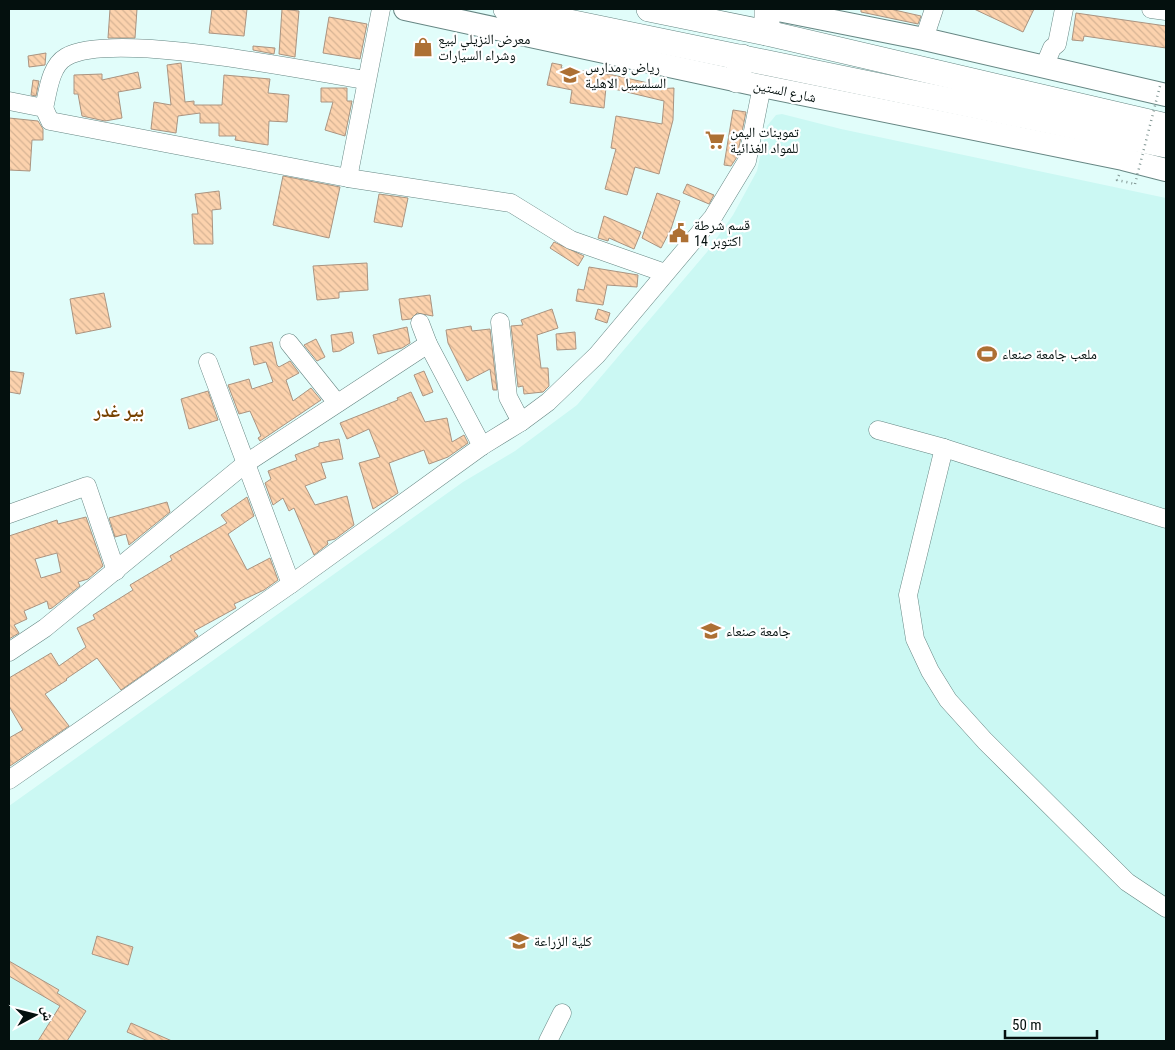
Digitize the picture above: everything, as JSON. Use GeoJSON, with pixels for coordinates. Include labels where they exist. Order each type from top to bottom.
{"type":"FeatureCollection","features":[{"type":"Feature","properties":{"kind":"highway","name":"شارع الستين"},"geometry":{"type":"LineString","coordinates":[[506,9],[739,69],[1166,145]]}},
{"type":"Feature","properties":{"kind":"highway"},"geometry":{"type":"LineString","coordinates":[[649,9],[767,21],[1166,126]]}},
{"type":"Feature","properties":{"kind":"main road","name":"شارع الستين"},"geometry":{"type":"LineString","coordinates":[[405,9],[739,69],[762,86],[1123,159],[1166,170]]}},
{"type":"Feature","properties":{"kind":"main road"},"geometry":{"type":"LineString","coordinates":[[773,9],[924,39],[1044,67],[1163,91]]}},
{"type":"Feature","properties":{"kind":"street"},"geometry":{"type":"LineString","coordinates":[[348,178],[381,9]]}},
{"type":"Feature","properties":{"kind":"street"},"geometry":{"type":"LineString","coordinates":[[924,39],[934,9]]}},
{"type":"Feature","properties":{"kind":"street"},"geometry":{"type":"LineString","coordinates":[[1044,67],[1052,48],[1058,44],[1064,9]]}},
{"type":"Feature","properties":{"kind":"street"},"geometry":{"type":"LineString","coordinates":[[1151,9],[1166,11]]}},
{"type":"Feature","properties":{"kind":"street"},"geometry":{"type":"LineString","coordinates":[[366,80],[166,49],[101,49],[81,52],[65,58],[54,69],[44,108],[50,121],[348,178],[511,203],[571,240],[665,273]]}},
{"type":"Feature","properties":{"kind":"street"},"geometry":{"type":"LineString","coordinates":[[9,780],[292,584],[482,446],[521,422],[548,402],[597,355],[713,217],[747,161],[762,86]]}},
{"type":"Feature","properties":{"kind":"street"},"geometry":{"type":"LineString","coordinates":[[9,101],[44,108]]}},
{"type":"Feature","properties":{"kind":"street"},"geometry":{"type":"LineString","coordinates":[[500,322],[508,397],[521,422]]}},
{"type":"Feature","properties":{"kind":"street"},"geometry":{"type":"LineString","coordinates":[[420,323],[428,344],[482,446]]}},
{"type":"Feature","properties":{"kind":"street"},"geometry":{"type":"LineString","coordinates":[[289,343],[337,403]]}},
{"type":"Feature","properties":{"kind":"street"},"geometry":{"type":"LineString","coordinates":[[9,652],[45,628],[246,464],[428,344]]}},
{"type":"Feature","properties":{"kind":"street"},"geometry":{"type":"LineString","coordinates":[[208,362],[292,584]]}},
{"type":"Feature","properties":{"kind":"street"},"geometry":{"type":"LineString","coordinates":[[878,430],[944,448],[1166,519]]}},
{"type":"Feature","properties":{"kind":"street"},"geometry":{"type":"LineString","coordinates":[[944,448],[908,595],[915,639],[930,671],[948,700],[984,741],[1127,882],[1166,908]]}},
{"type":"Feature","properties":{"kind":"street"},"geometry":{"type":"LineString","coordinates":[[9,514],[87,486],[116,571]]}},
{"type":"Feature","properties":{"kind":"street"},"geometry":{"type":"LineString","coordinates":[[548,1041],[562,1013]]}},
{"type":"Feature","properties":{"kind":"path"},"geometry":{"type":"LineString","coordinates":[[1117,180],[1135,184],[1163,91]]}},
{"type":"Feature","properties":{"kind":"shaded area","name":"جامعة صنعاء"},"geometry":{"type":"Polygon","coordinates":[[[782,114],[841,129],[1166,198],[1166,1041],[9,1041],[9,806],[463,482],[515,451],[577,405],[707,252],[733,215],[757,171],[767,126],[776,115],[782,114]]]}},
{"type":"Feature","properties":{"kind":"building"},"geometry":{"type":"Polygon","coordinates":[[[110,9],[137,9],[135,38],[108,38],[110,9]]]}},
{"type":"Feature","properties":{"kind":"building"},"geometry":{"type":"Polygon","coordinates":[[[212,9],[247,9],[244,36],[209,33],[212,9]]]}},
{"type":"Feature","properties":{"kind":"building"},"geometry":{"type":"Polygon","coordinates":[[[282,9],[299,11],[295,57],[279,54],[282,9]]]}},
{"type":"Feature","properties":{"kind":"building"},"geometry":{"type":"Polygon","coordinates":[[[861,9],[890,9],[921,16],[918,24],[861,12],[861,9]]]}},
{"type":"Feature","properties":{"kind":"building"},"geometry":{"type":"Polygon","coordinates":[[[974,9],[1034,9],[1023,32],[974,9]]]}},
{"type":"Feature","properties":{"kind":"building"},"geometry":{"type":"Polygon","coordinates":[[[1076,13],[1166,26],[1166,48],[1084,36],[1083,41],[1072,40],[1076,13]]]}},
{"type":"Feature","properties":{"kind":"building"},"geometry":{"type":"Polygon","coordinates":[[[329,17],[367,24],[360,59],[323,53],[329,17]]]}},
{"type":"Feature","properties":{"kind":"building"},"geometry":{"type":"Polygon","coordinates":[[[253,46],[275,48],[274,54],[253,50],[253,46]]]}},
{"type":"Feature","properties":{"kind":"building"},"geometry":{"type":"Polygon","coordinates":[[[46,53],[45,65],[29,67],[28,56],[46,53]]]}},
{"type":"Feature","properties":{"kind":"building"},"geometry":{"type":"Polygon","coordinates":[[[181,63],[185,102],[194,101],[194,105],[222,105],[224,75],[270,79],[268,93],[289,95],[287,122],[269,121],[268,145],[235,140],[236,136],[219,136],[219,123],[200,123],[200,113],[178,116],[176,133],[151,129],[154,102],[171,105],[167,65],[181,63]]]}},
{"type":"Feature","properties":{"kind":"building"},"geometry":{"type":"Polygon","coordinates":[[[552,63],[562,65],[561,68],[613,75],[657,85],[656,89],[674,88],[673,120],[659,174],[635,167],[627,195],[605,189],[616,149],[611,148],[616,116],[662,124],[664,101],[606,87],[604,108],[570,103],[572,90],[547,85],[552,63]]]}},
{"type":"Feature","properties":{"kind":"building"},"geometry":{"type":"Polygon","coordinates":[[[138,72],[141,88],[118,92],[122,118],[105,121],[82,116],[78,94],[74,94],[74,75],[102,74],[102,80],[138,72]]]}},
{"type":"Feature","properties":{"kind":"building"},"geometry":{"type":"Polygon","coordinates":[[[33,80],[39,81],[36,96],[31,95],[33,80]]]}},
{"type":"Feature","properties":{"kind":"building"},"geometry":{"type":"Polygon","coordinates":[[[321,88],[347,88],[347,101],[352,101],[345,136],[325,130],[333,102],[321,102],[321,88]]]}},
{"type":"Feature","properties":{"kind":"building"},"geometry":{"type":"Polygon","coordinates":[[[733,110],[746,112],[737,157],[731,166],[724,165],[733,110]]]}},
{"type":"Feature","properties":{"kind":"building"},"geometry":{"type":"Polygon","coordinates":[[[9,118],[38,121],[43,129],[43,140],[32,140],[30,171],[9,170],[9,118]]]}},
{"type":"Feature","properties":{"kind":"building"},"geometry":{"type":"Polygon","coordinates":[[[283,176],[340,187],[329,238],[273,225],[283,176]]]}},
{"type":"Feature","properties":{"kind":"building"},"geometry":{"type":"Polygon","coordinates":[[[687,184],[714,195],[709,204],[683,193],[687,184]]]}},
{"type":"Feature","properties":{"kind":"building"},"geometry":{"type":"Polygon","coordinates":[[[219,191],[221,209],[212,210],[213,244],[194,244],[192,214],[198,214],[195,194],[219,191]]]}},
{"type":"Feature","properties":{"kind":"building"},"geometry":{"type":"Polygon","coordinates":[[[657,193],[680,201],[671,229],[661,248],[642,238],[657,193]]]}},
{"type":"Feature","properties":{"kind":"building"},"geometry":{"type":"Polygon","coordinates":[[[379,194],[408,198],[402,227],[374,222],[379,194]]]}},
{"type":"Feature","properties":{"kind":"building"},"geometry":{"type":"Polygon","coordinates":[[[604,216],[641,232],[634,249],[609,238],[608,241],[598,238],[604,216]]]}},
{"type":"Feature","properties":{"kind":"building"},"geometry":{"type":"Polygon","coordinates":[[[554,242],[584,256],[578,266],[550,248],[554,242]]]}},
{"type":"Feature","properties":{"kind":"building"},"geometry":{"type":"Polygon","coordinates":[[[367,263],[368,290],[339,292],[339,298],[317,300],[313,266],[367,263]]]}},
{"type":"Feature","properties":{"kind":"building"},"geometry":{"type":"Polygon","coordinates":[[[589,267],[638,275],[637,287],[607,285],[603,305],[576,301],[578,289],[584,290],[589,267]]]}},
{"type":"Feature","properties":{"kind":"building"},"geometry":{"type":"Polygon","coordinates":[[[104,293],[111,327],[76,334],[70,299],[104,293]]]}},
{"type":"Feature","properties":{"kind":"building"},"geometry":{"type":"Polygon","coordinates":[[[430,295],[433,316],[417,313],[411,319],[402,320],[399,299],[430,295]]]}},
{"type":"Feature","properties":{"kind":"building"},"geometry":{"type":"Polygon","coordinates":[[[552,309],[558,328],[537,335],[541,368],[548,368],[549,386],[543,392],[524,394],[523,386],[518,387],[511,326],[523,325],[521,320],[552,309]]]}},
{"type":"Feature","properties":{"kind":"building"},"geometry":{"type":"Polygon","coordinates":[[[598,309],[610,313],[607,323],[595,319],[598,309]]]}},
{"type":"Feature","properties":{"kind":"building"},"geometry":{"type":"Polygon","coordinates":[[[471,326],[472,331],[490,329],[497,390],[493,390],[490,369],[467,381],[448,343],[446,330],[471,326]]]}},
{"type":"Feature","properties":{"kind":"building"},"geometry":{"type":"Polygon","coordinates":[[[407,327],[410,343],[402,348],[378,354],[373,335],[407,327]]]}},
{"type":"Feature","properties":{"kind":"building"},"geometry":{"type":"Polygon","coordinates":[[[352,332],[354,343],[340,351],[333,352],[331,335],[352,332]]]}},
{"type":"Feature","properties":{"kind":"building"},"geometry":{"type":"Polygon","coordinates":[[[575,332],[576,349],[557,350],[556,334],[575,332]]]}},
{"type":"Feature","properties":{"kind":"building"},"geometry":{"type":"Polygon","coordinates":[[[316,339],[325,357],[317,361],[304,345],[316,339]]]}},
{"type":"Feature","properties":{"kind":"building"},"geometry":{"type":"Polygon","coordinates":[[[272,342],[277,365],[279,367],[290,361],[299,373],[286,380],[293,401],[311,388],[321,400],[260,441],[258,438],[261,436],[250,411],[239,414],[228,385],[249,379],[252,389],[273,382],[266,362],[254,365],[250,347],[272,342]]]}},
{"type":"Feature","properties":{"kind":"building"},"geometry":{"type":"Polygon","coordinates":[[[9,371],[24,373],[20,394],[9,392],[9,371]]]}},
{"type":"Feature","properties":{"kind":"building"},"geometry":{"type":"Polygon","coordinates":[[[424,371],[433,392],[423,396],[414,375],[424,371]]]}},
{"type":"Feature","properties":{"kind":"building"},"geometry":{"type":"Polygon","coordinates":[[[208,391],[218,420],[189,429],[181,399],[208,391]]]}},
{"type":"Feature","properties":{"kind":"building"},"geometry":{"type":"Polygon","coordinates":[[[411,392],[425,422],[447,418],[452,442],[464,435],[468,443],[448,457],[429,464],[424,450],[389,463],[398,493],[373,509],[359,463],[380,457],[369,429],[347,439],[340,423],[398,400],[397,398],[411,392]]]}},
{"type":"Feature","properties":{"kind":"building"},"geometry":{"type":"Polygon","coordinates":[[[339,439],[343,459],[321,463],[326,478],[305,486],[315,505],[347,496],[354,525],[335,539],[327,541],[328,544],[314,555],[294,508],[289,511],[283,498],[273,505],[265,483],[271,479],[268,471],[297,460],[295,455],[319,446],[319,443],[339,439]]]}},
{"type":"Feature","properties":{"kind":"building"},"geometry":{"type":"Polygon","coordinates":[[[247,497],[254,516],[228,534],[247,570],[270,558],[278,580],[264,590],[234,604],[236,608],[194,631],[198,636],[121,690],[97,658],[66,679],[45,694],[69,726],[10,766],[9,738],[23,730],[9,706],[9,678],[51,653],[59,666],[86,647],[77,628],[95,619],[93,615],[133,590],[130,585],[172,560],[170,556],[227,523],[221,515],[247,497]]]}},
{"type":"Feature","properties":{"kind":"building"},"geometry":{"type":"Polygon","coordinates":[[[167,502],[170,512],[129,545],[126,534],[115,537],[109,518],[167,502]]]}},
{"type":"Feature","properties":{"kind":"building"},"geometry":{"type":"Polygon","coordinates":[[[86,517],[103,566],[88,579],[78,582],[80,586],[52,608],[49,609],[47,601],[24,611],[27,619],[14,625],[19,633],[9,639],[9,536],[57,520],[58,524],[86,517]],[[57,553],[35,559],[41,578],[61,572],[57,553]]]}},
{"type":"Feature","properties":{"kind":"building"},"geometry":{"type":"Polygon","coordinates":[[[97,936],[133,947],[128,965],[92,954],[97,936]]]}},
{"type":"Feature","properties":{"kind":"building"},"geometry":{"type":"Polygon","coordinates":[[[9,961],[59,990],[57,993],[86,1011],[67,1041],[38,1041],[60,1006],[9,976],[9,961]]]}},
{"type":"Feature","properties":{"kind":"building"},"geometry":{"type":"Polygon","coordinates":[[[131,1023],[172,1041],[148,1041],[127,1032],[131,1023]]]}},
{"type":"Feature","properties":{"kind":"place","name":"معرض النزيلي لبيع وشراء السيارات"},"geometry":{"type":"Point","coordinates":[423,47]}},
{"type":"Feature","properties":{"kind":"place","name":"رياض ومدارس السلسبيل الاهلية"},"geometry":{"type":"Point","coordinates":[570,75]}},
{"type":"Feature","properties":{"kind":"place","name":"تموينات اليمن للمواد الغذائية"},"geometry":{"type":"Point","coordinates":[715,140]}},
{"type":"Feature","properties":{"kind":"place","name":"قسم شرطة 14 اكتوبر"},"geometry":{"type":"Point","coordinates":[679,233]}},
{"type":"Feature","properties":{"kind":"place","name":"ملعب جامعة صنعاء"},"geometry":{"type":"Point","coordinates":[987,354]}},
{"type":"Feature","properties":{"kind":"place","name":"جامعة صنعاء"},"geometry":{"type":"Point","coordinates":[711,631]}},
{"type":"Feature","properties":{"kind":"place","name":"كلية الزراعة"},"geometry":{"type":"Point","coordinates":[519,941]}},
{"type":"Feature","properties":{"kind":"district","name":"بير غدر"},"geometry":{"type":"Point","coordinates":[119,410]}}]}
